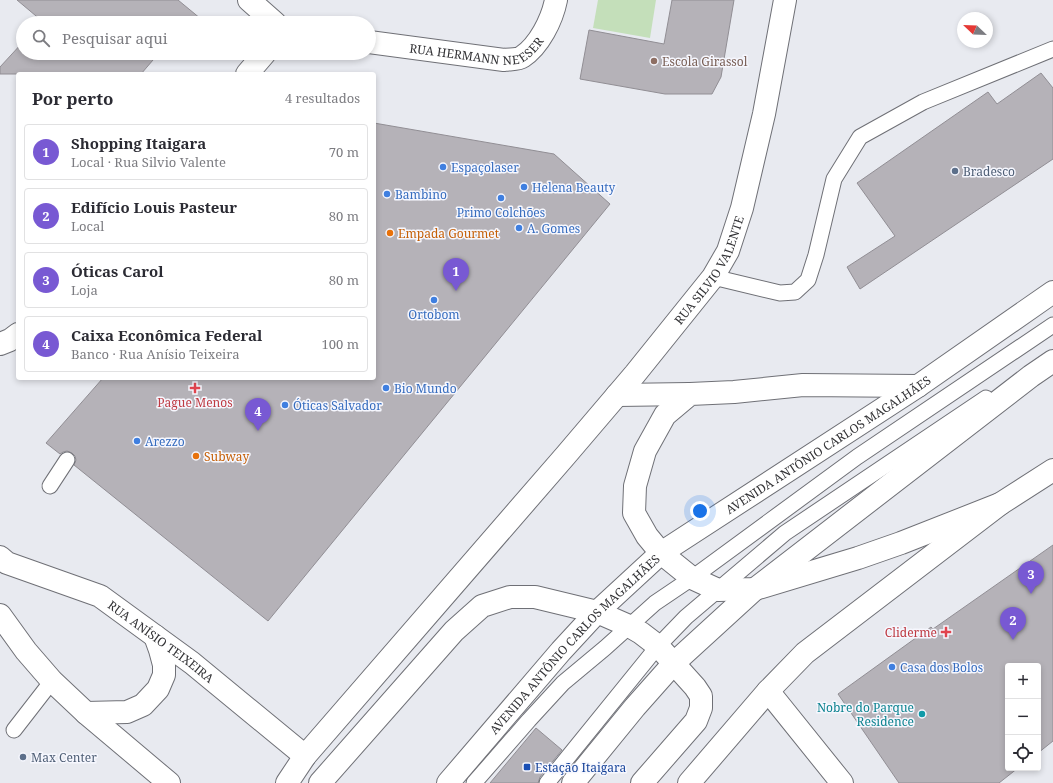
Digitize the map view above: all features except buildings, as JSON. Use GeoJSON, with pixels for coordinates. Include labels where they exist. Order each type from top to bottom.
{"type":"FeatureCollection","features":[{"type":"Feature","properties":{"kind":"main road"},"geometry":{"type":"LineString","coordinates":[[249,0],[267,16]]}},
{"type":"Feature","properties":{"kind":"main road","name":"RUA HERMANN NEESER"},"geometry":{"type":"LineString","coordinates":[[376,43],[504,60],[521,58],[536,44],[547,26],[556,0]]}},
{"type":"Feature","properties":{"kind":"main road","name":"RUA SILVIO VALENTE"},"geometry":{"type":"LineString","coordinates":[[305,756],[535,492],[635,374],[713,276],[728,251],[742,208],[764,114],[785,0]]}},
{"type":"Feature","properties":{"kind":"main road"},"geometry":{"type":"LineString","coordinates":[[249,72],[259,60]]}},
{"type":"Feature","properties":{"kind":"main road","name":"AVENIDA ANTÔNIO CARLOS MAGALHÃES"},"geometry":{"type":"LineString","coordinates":[[448,783],[561,651],[597,612],[661,553],[918,386],[1053,292]]}},
{"type":"Feature","properties":{"kind":"main road"},"geometry":{"type":"LineString","coordinates":[[0,344],[16,336]]}},
{"type":"Feature","properties":{"kind":"main road"},"geometry":{"type":"LineString","coordinates":[[573,783],[674,663],[755,588],[1025,380],[1053,361]]}},
{"type":"Feature","properties":{"kind":"main road"},"geometry":{"type":"LineString","coordinates":[[617,395],[734,392],[803,385],[918,386]]}},
{"type":"Feature","properties":{"kind":"main road"},"geometry":{"type":"LineString","coordinates":[[690,394],[665,415],[645,452],[635,486],[634,513],[647,536],[661,553],[692,578],[718,590],[755,588],[858,558],[894,546],[1000,504]]}},
{"type":"Feature","properties":{"kind":"main road"},"geometry":{"type":"LineString","coordinates":[[689,783],[768,691],[805,653],[1000,504],[1053,470]]}},
{"type":"Feature","properties":{"kind":"main road","name":"RUA ANÍSIO TEIXEIRA"},"geometry":{"type":"LineString","coordinates":[[0,557],[8,563],[100,596],[192,663],[305,756]]}},
{"type":"Feature","properties":{"kind":"main road"},"geometry":{"type":"LineString","coordinates":[[320,783],[454,631],[482,606],[510,597],[535,597],[597,612],[629,626],[658,646],[695,687],[701,696],[701,708],[696,721],[642,783]]}},
{"type":"Feature","properties":{"kind":"main road"},"geometry":{"type":"LineString","coordinates":[[0,615],[26,651],[52,681],[86,713],[169,783]]}},
{"type":"Feature","properties":{"kind":"main road"},"geometry":{"type":"LineString","coordinates":[[86,713],[127,712],[143,705],[158,689],[164,675],[164,665],[154,636]]}},
{"type":"Feature","properties":{"kind":"main road"},"geometry":{"type":"LineString","coordinates":[[768,691],[842,783]]}},
{"type":"Feature","properties":{"kind":"main road"},"geometry":{"type":"LineString","coordinates":[[287,783],[305,756]]}},
{"type":"Feature","properties":{"kind":"lane"},"geometry":{"type":"LineString","coordinates":[[713,276],[780,293],[795,292],[808,280],[816,254],[834,179],[860,137],[924,102],[1053,49]]}},
{"type":"Feature","properties":{"kind":"lane"},"geometry":{"type":"LineString","coordinates":[[474,783],[529,720],[563,684],[655,603],[692,578],[857,457],[1053,325]]}},
{"type":"Feature","properties":{"kind":"lane"},"geometry":{"type":"LineString","coordinates":[[547,783],[658,646],[686,617],[785,533],[1053,354]]}},
{"type":"Feature","properties":{"kind":"lane"},"geometry":{"type":"LineString","coordinates":[[50,486],[67,460]]}},
{"type":"Feature","properties":{"kind":"lane"},"geometry":{"type":"LineString","coordinates":[[14,730],[52,681]]}},
{"type":"Feature","properties":{"kind":"green space"},"geometry":{"type":"Polygon","coordinates":[[[598,0],[656,0],[650,38],[593,28],[598,0]]]}},
{"type":"Feature","properties":{"kind":"place","name":"Escola Girassol"},"geometry":{"type":"Point","coordinates":[654,61]}},
{"type":"Feature","properties":{"kind":"place","name":"Espaçolaser"},"geometry":{"type":"Point","coordinates":[443,167]}},
{"type":"Feature","properties":{"kind":"place","name":"Bradesco"},"geometry":{"type":"Point","coordinates":[955,171]}},
{"type":"Feature","properties":{"kind":"place","name":"Helena Beauty"},"geometry":{"type":"Point","coordinates":[524,187]}},
{"type":"Feature","properties":{"kind":"place","name":"Bambino"},"geometry":{"type":"Point","coordinates":[387,194]}},
{"type":"Feature","properties":{"kind":"place","name":"Primo Colchões"},"geometry":{"type":"Point","coordinates":[501,198]}},
{"type":"Feature","properties":{"kind":"place","name":"A. Gomes"},"geometry":{"type":"Point","coordinates":[519,228]}},
{"type":"Feature","properties":{"kind":"place","name":"Empada Gourmet"},"geometry":{"type":"Point","coordinates":[390,233]}},
{"type":"Feature","properties":{"kind":"place","name":"Shopping Itaigara"},"geometry":{"type":"Point","coordinates":[456,291]}},
{"type":"Feature","properties":{"kind":"place","name":"Ortobom"},"geometry":{"type":"Point","coordinates":[434,300]}},
{"type":"Feature","properties":{"kind":"place","name":"Pague Menos"},"geometry":{"type":"Point","coordinates":[195,388]}},
{"type":"Feature","properties":{"kind":"place","name":"Bio Mundo"},"geometry":{"type":"Point","coordinates":[386,388]}},
{"type":"Feature","properties":{"kind":"place","name":"Óticas Salvador"},"geometry":{"type":"Point","coordinates":[285,405]}},
{"type":"Feature","properties":{"kind":"place","name":"Caixa Econômica Federal"},"geometry":{"type":"Point","coordinates":[258,431]}},
{"type":"Feature","properties":{"kind":"place","name":"Arezzo"},"geometry":{"type":"Point","coordinates":[137,441]}},
{"type":"Feature","properties":{"kind":"place","name":"Subway"},"geometry":{"type":"Point","coordinates":[196,456]}},
{"type":"Feature","properties":{"kind":"place","name":"Óticas Carol"},"geometry":{"type":"Point","coordinates":[1031,594]}},
{"type":"Feature","properties":{"kind":"place","name":"Cliderme"},"geometry":{"type":"Point","coordinates":[946,632]}},
{"type":"Feature","properties":{"kind":"place","name":"Edifício Louis Pasteur"},"geometry":{"type":"Point","coordinates":[1013,640]}},
{"type":"Feature","properties":{"kind":"place","name":"Casa dos Bolos"},"geometry":{"type":"Point","coordinates":[892,667]}},
{"type":"Feature","properties":{"kind":"place","name":"Nobre do Parque Residence"},"geometry":{"type":"Point","coordinates":[922,714]}},
{"type":"Feature","properties":{"kind":"place","name":"Max Center"},"geometry":{"type":"Point","coordinates":[23,757]}},
{"type":"Feature","properties":{"kind":"place","name":"Estação Itaigara"},"geometry":{"type":"Point","coordinates":[527,767]}}]}
